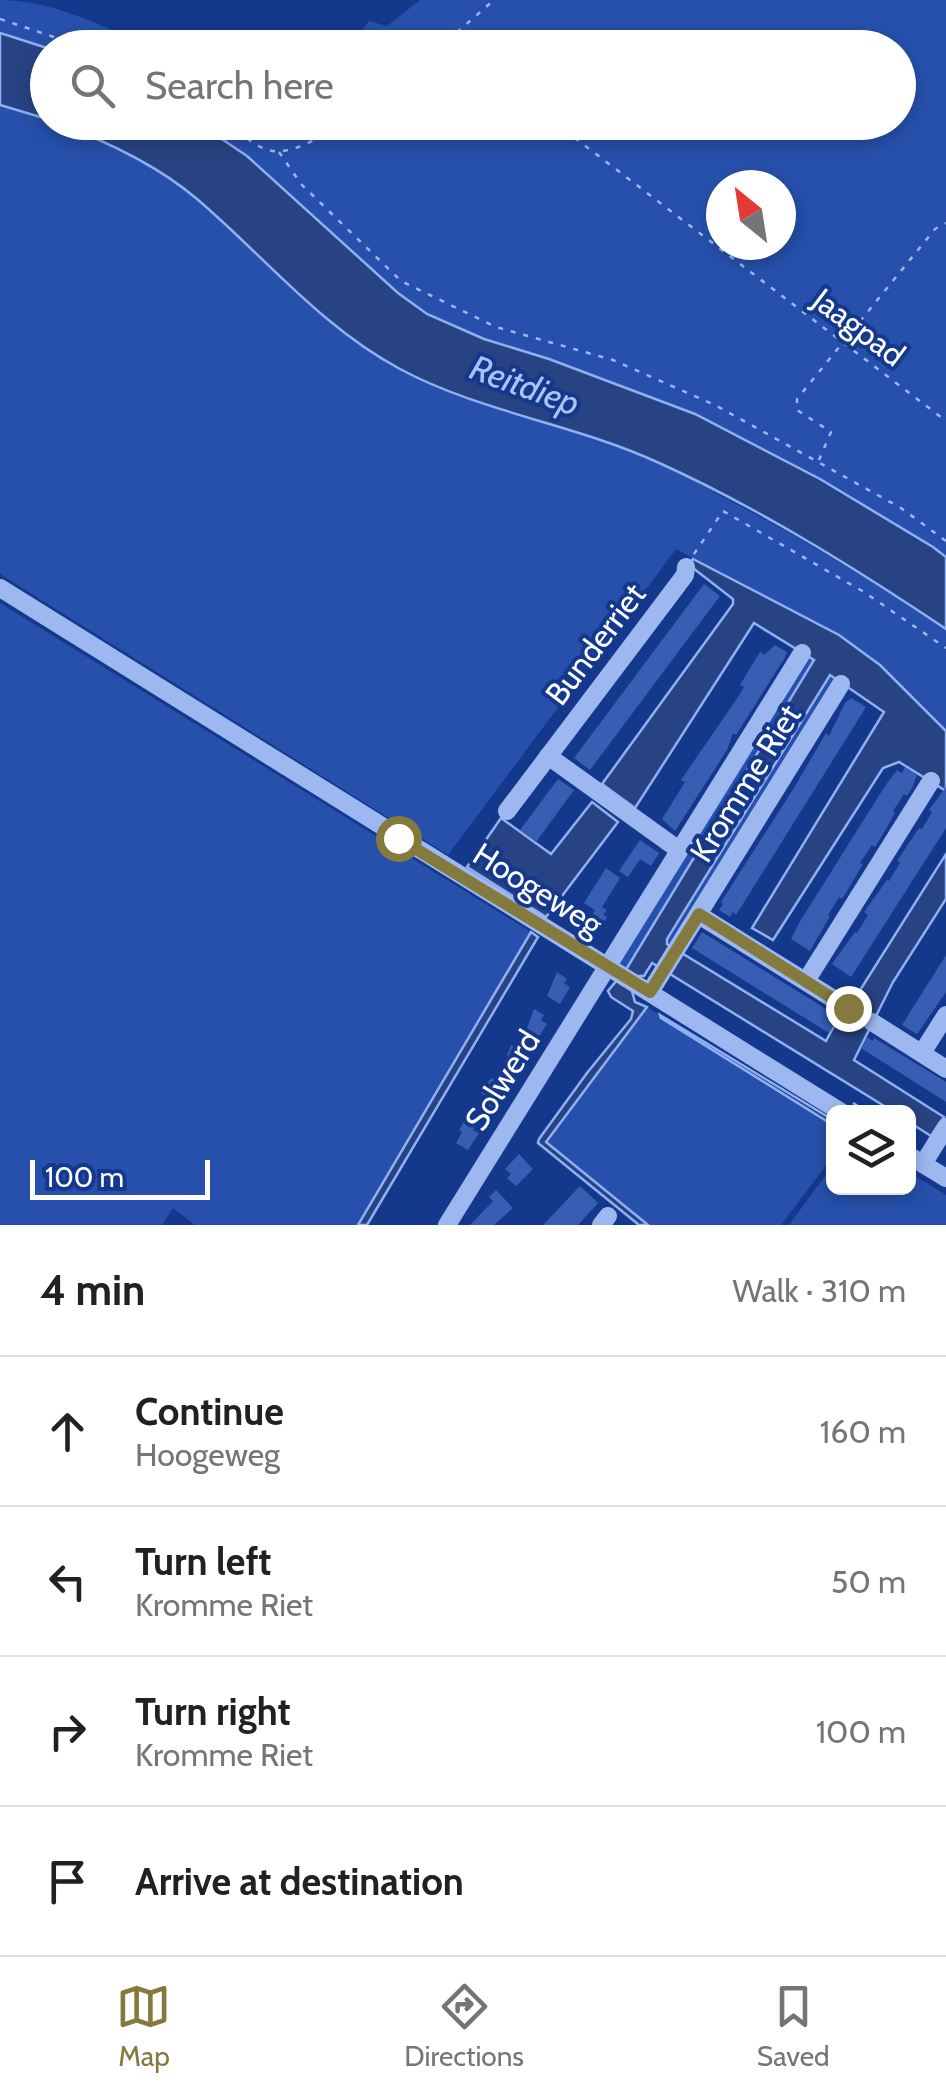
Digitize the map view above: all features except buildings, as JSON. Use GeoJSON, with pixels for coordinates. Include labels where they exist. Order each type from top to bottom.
{"type":"FeatureCollection","features":[{"type":"Feature","properties":{"kind":"street","name":"Bunderriet"},"geometry":{"type":"LineString","coordinates":[[507,811],[685,575],[690,561]]}},
{"type":"Feature","properties":{"kind":"street","name":"Hoogeweg"},"geometry":{"type":"LineString","coordinates":[[0,588],[830,1105]]}},
{"type":"Feature","properties":{"kind":"street"},"geometry":{"type":"LineString","coordinates":[[612,970],[679,850],[802,653]]}},
{"type":"Feature","properties":{"kind":"street","name":"Kromme Riet"},"geometry":{"type":"LineString","coordinates":[[646,989],[661,975],[842,684]]}},
{"type":"Feature","properties":{"kind":"street","name":"Bunderriet"},"geometry":{"type":"LineString","coordinates":[[548,756],[679,850]]}},
{"type":"Feature","properties":{"kind":"street"},"geometry":{"type":"LineString","coordinates":[[806,981],[931,782]]}},
{"type":"Feature","properties":{"kind":"street","name":"Kromme Riet"},"geometry":{"type":"LineString","coordinates":[[699,914],[848,1008]]}},
{"type":"Feature","properties":{"kind":"street","name":"Solwerd"},"geometry":{"type":"LineString","coordinates":[[446,1225],[612,970]]}},
{"type":"Feature","properties":{"kind":"street"},"geometry":{"type":"LineString","coordinates":[[922,1053],[946,1016]]}},
{"type":"Feature","properties":{"kind":"street"},"geometry":{"type":"LineString","coordinates":[[872,1022],[946,1069]]}},
{"type":"Feature","properties":{"kind":"street"},"geometry":{"type":"LineString","coordinates":[[946,1127],[934,1146],[916,1159],[946,1178]]}},
{"type":"Feature","properties":{"kind":"path"},"geometry":{"type":"LineString","coordinates":[[460,30],[494,0]]}},
{"type":"Feature","properties":{"kind":"path"},"geometry":{"type":"LineString","coordinates":[[0,19],[33,30]]}},
{"type":"Feature","properties":{"kind":"path"},"geometry":{"type":"LineString","coordinates":[[251,140],[264,149],[279,152],[312,140]]}},
{"type":"Feature","properties":{"kind":"path","name":"Jaagpad"},"geometry":{"type":"LineString","coordinates":[[577,140],[946,422]]}},
{"type":"Feature","properties":{"kind":"path"},"geometry":{"type":"LineString","coordinates":[[279,152],[301,184],[401,281],[496,327],[613,360],[716,405],[901,508],[946,541]]}},
{"type":"Feature","properties":{"kind":"path"},"geometry":{"type":"LineString","coordinates":[[817,462],[832,432],[797,410],[797,399],[935,230],[946,223]]}},
{"type":"Feature","properties":{"kind":"path"},"geometry":{"type":"LineString","coordinates":[[690,561],[723,511],[864,592],[946,648]]}},
{"type":"Feature","properties":{"kind":"shaded area"},"geometry":{"type":"Polygon","coordinates":[[[0,0],[58,10],[112,30],[30,30],[30,43],[0,33],[0,0]]]}},
{"type":"Feature","properties":{"kind":"shaded area"},"geometry":{"type":"Polygon","coordinates":[[[420,0],[946,0],[946,557],[695,414],[484,339],[427,314],[398,293],[247,156],[223,140],[916,140],[916,30],[362,30],[369,21],[387,26],[420,0]]]}},
{"type":"Feature","properties":{"kind":"shaded area"},"geometry":{"type":"Polygon","coordinates":[[[0,105],[30,114],[30,140],[98,140],[172,180],[220,218],[341,329],[396,367],[463,397],[590,436],[670,468],[865,577],[946,629],[946,731],[880,665],[839,635],[676,549],[448,855],[0,574],[0,105]]]}},
{"type":"Feature","properties":{"kind":"shaded area"},"geometry":{"type":"Polygon","coordinates":[[[0,603],[531,932],[358,1225],[195,1225],[173,1208],[162,1225],[0,1225],[0,603]]]}},
{"type":"Feature","properties":{"kind":"shaded area"},"geometry":{"type":"Polygon","coordinates":[[[809,656],[815,660],[627,968],[617,962],[809,656]]]}},
{"type":"Feature","properties":{"kind":"shaded area"},"geometry":{"type":"Polygon","coordinates":[[[830,674],[838,679],[670,946],[667,939],[830,674]]]}},
{"type":"Feature","properties":{"kind":"shaded area"},"geometry":{"type":"Polygon","coordinates":[[[647,1007],[826,1121],[826,1165],[781,1225],[648,1225],[546,1142],[647,1007]]]}},
{"type":"Feature","properties":{"kind":"shaded area"},"geometry":{"type":"Polygon","coordinates":[[[826,1175],[826,1195],[916,1195],[916,1176],[946,1195],[946,1225],[789,1225],[826,1175]]]}},
{"type":"Feature","properties":{"kind":"water"},"geometry":{"type":"Polygon","coordinates":[[[0,33],[30,43],[30,114],[0,105],[0,33]]]}},
{"type":"Feature","properties":{"kind":"water","name":"Reitdiep"},"geometry":{"type":"Polygon","coordinates":[[[98,140],[223,140],[247,156],[398,293],[427,314],[484,339],[695,414],[820,479],[946,557],[946,629],[805,540],[732,498],[657,462],[593,437],[462,396],[400,369],[344,333],[182,187],[98,140]]]}},
{"type":"Feature","properties":{"kind":"water"},"geometry":{"type":"Polygon","coordinates":[[[693,559],[839,635],[880,665],[946,731],[946,791],[899,762],[883,768],[773,940],[752,928],[884,712],[830,675],[667,944],[826,1041],[842,1011],[849,1015],[857,995],[946,854],[946,899],[893,982],[854,1060],[944,1117],[931,1136],[916,1126],[916,1105],[883,1105],[652,963],[644,976],[639,976],[632,991],[635,1002],[647,1007],[546,1142],[648,1225],[639,1225],[538,1143],[539,1139],[631,1019],[633,1011],[608,991],[627,968],[814,660],[754,623],[635,808],[602,784],[733,604],[733,599],[689,565],[693,559]]]}},
{"type":"Feature","properties":{"kind":"water"},"geometry":{"type":"Polygon","coordinates":[[[592,802],[618,822],[546,917],[467,867],[501,818],[551,854],[592,802]]]}},
{"type":"Feature","properties":{"kind":"water"},"geometry":{"type":"Polygon","coordinates":[[[531,932],[538,937],[367,1225],[358,1225],[531,932]]]}},
{"type":"Feature","properties":{"kind":"water"},"geometry":{"type":"Polygon","coordinates":[[[660,1015],[826,1116],[826,1121],[660,1015]]]}},
{"type":"Feature","properties":{"kind":"route"},"geometry":{"type":"LineString","coordinates":[[398,838],[650,992],[699,914],[848,1008]]}}]}
